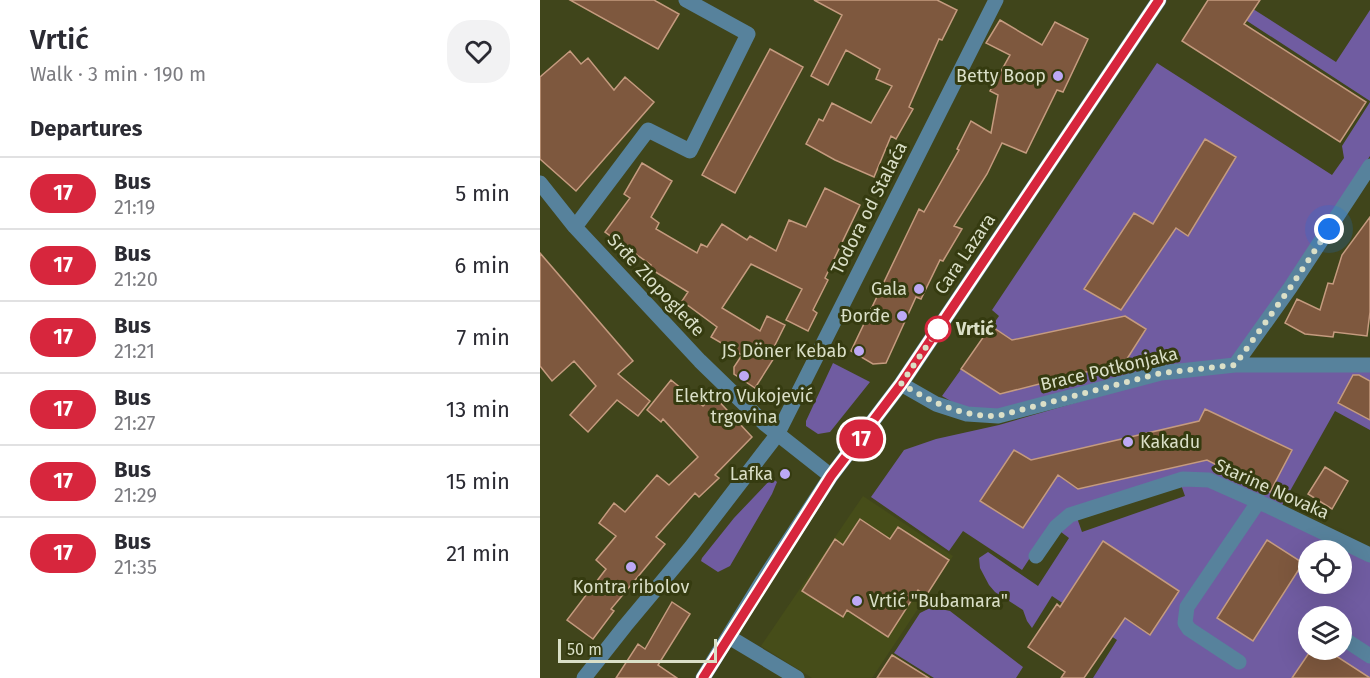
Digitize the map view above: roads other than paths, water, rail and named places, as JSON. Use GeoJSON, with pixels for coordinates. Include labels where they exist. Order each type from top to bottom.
{"type":"FeatureCollection","features":[{"type":"Feature","properties":{"kind":"street"},"geometry":{"type":"LineString","coordinates":[[575,227],[648,129],[690,151],[748,34],[686,0]]}},
{"type":"Feature","properties":{"kind":"street","name":"Todora od Stalaća"},"geometry":{"type":"LineString","coordinates":[[777,435],[996,0]]}},
{"type":"Feature","properties":{"kind":"street","name":"Cara Lazara"},"geometry":{"type":"LineString","coordinates":[[703,678],[831,476],[901,384],[1152,2]]}},
{"type":"Feature","properties":{"kind":"street"},"geometry":{"type":"LineString","coordinates":[[1235,365],[1290,288],[1370,166]]}},
{"type":"Feature","properties":{"kind":"street","name":"Srđe Zlopogleđe"},"geometry":{"type":"LineString","coordinates":[[540,183],[575,227],[700,361],[777,435],[831,476]]}},
{"type":"Feature","properties":{"kind":"street","name":"Brace Potkonjaka"},"geometry":{"type":"LineString","coordinates":[[901,384],[936,404],[966,414],[998,416],[1161,373],[1235,365],[1370,366]]}},
{"type":"Feature","properties":{"kind":"street"},"geometry":{"type":"LineString","coordinates":[[584,678],[718,513],[777,435]]}},
{"type":"Feature","properties":{"kind":"street","name":"Starine Novaka"},"geometry":{"type":"LineString","coordinates":[[1036,556],[1056,528],[1070,515],[1183,479],[1209,480],[1259,501],[1370,555]]}},
{"type":"Feature","properties":{"kind":"street"},"geometry":{"type":"LineString","coordinates":[[1239,662],[1189,629],[1185,623],[1185,615],[1201,586],[1259,501]]}},
{"type":"Feature","properties":{"kind":"street"},"geometry":{"type":"LineString","coordinates":[[729,637],[797,678]]}},
{"type":"Feature","properties":{"kind":"street"},"geometry":{"type":"LineString","coordinates":[[1352,644],[1370,656]]}},
{"type":"Feature","properties":{"kind":"place","name":"Betty Boop"},"geometry":{"type":"Point","coordinates":[1058,76]}},
{"type":"Feature","properties":{"kind":"place","name":"Gala"},"geometry":{"type":"Point","coordinates":[919,289]}},
{"type":"Feature","properties":{"kind":"place","name":"Đorđe"},"geometry":{"type":"Point","coordinates":[902,316]}},
{"type":"Feature","properties":{"kind":"place","name":"Vrtić"},"geometry":{"type":"Point","coordinates":[938,329]}},
{"type":"Feature","properties":{"kind":"place","name":"JS Döner Kebab"},"geometry":{"type":"Point","coordinates":[859,351]}},
{"type":"Feature","properties":{"kind":"place","name":"Elektro Vukojević trgovina"},"geometry":{"type":"Point","coordinates":[744,376]}},
{"type":"Feature","properties":{"kind":"place","name":"Kakadu"},"geometry":{"type":"Point","coordinates":[1128,442]}},
{"type":"Feature","properties":{"kind":"place","name":"Lafka"},"geometry":{"type":"Point","coordinates":[785,474]}},
{"type":"Feature","properties":{"kind":"place","name":"Kontra ribolov"},"geometry":{"type":"Point","coordinates":[631,567]}},
{"type":"Feature","properties":{"kind":"place","name":"Vrtić \"Bubamara\""},"geometry":{"type":"Point","coordinates":[857,601]}}]}
